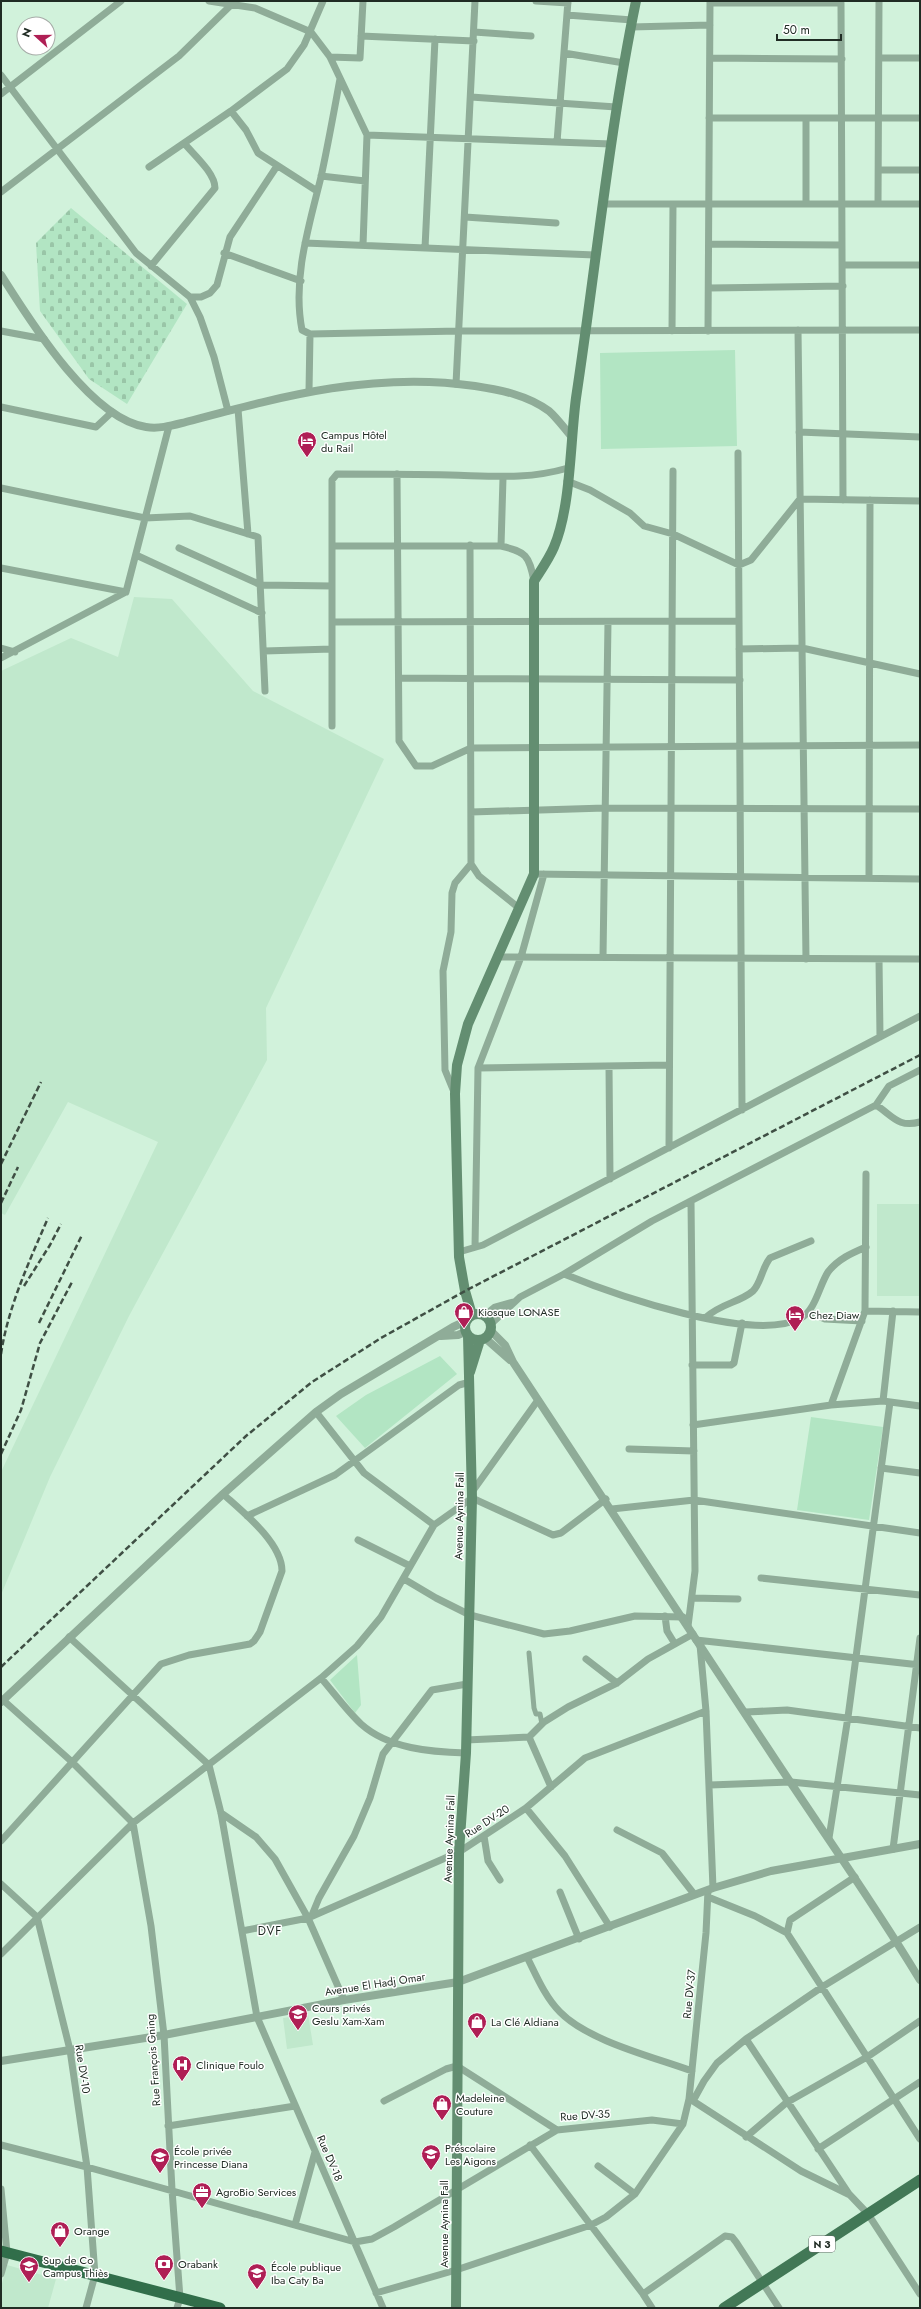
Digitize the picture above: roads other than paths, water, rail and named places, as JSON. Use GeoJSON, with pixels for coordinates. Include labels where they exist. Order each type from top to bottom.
{"type":"FeatureCollection","features":[{"type":"Feature","properties":{"kind":"highway"},"geometry":{"type":"LineString","coordinates":[[4,2252],[94,2276],[179,2303],[220,2308]]}},
{"type":"Feature","properties":{"kind":"main road"},"geometry":{"type":"LineString","coordinates":[[539,874],[533,811],[534,581],[554,547],[559,533],[602,204],[616,108],[636,1]]}},
{"type":"Feature","properties":{"kind":"main road","name":"Avenue Aynina Fall"},"geometry":{"type":"LineString","coordinates":[[456,2308],[459,1852],[466,1753],[472,1495],[468,1326],[459,1252],[455,1094],[457,1065],[468,1024],[499,957],[519,908],[539,874]]}},
{"type":"Feature","properties":{"kind":"main road"},"geometry":{"type":"LineString","coordinates":[[468,1326],[484,1316],[486,1333],[470,1377]]}},
{"type":"Feature","properties":{"kind":"main road"},"geometry":{"type":"LineString","coordinates":[[468,1326],[486,1333]]}},
{"type":"Feature","properties":{"kind":"main road","name":"N 3"},"geometry":{"type":"LineString","coordinates":[[724,2308],[763,2284],[920,2180]]}},
{"type":"Feature","properties":{"kind":"street"},"geometry":{"type":"LineString","coordinates":[[1,94],[121,1]]}},
{"type":"Feature","properties":{"kind":"street"},"geometry":{"type":"LineString","coordinates":[[209,1],[231,5],[256,4],[311,32],[330,57],[367,135],[363,245]]}},
{"type":"Feature","properties":{"kind":"street"},"geometry":{"type":"LineString","coordinates":[[149,167],[231,111],[287,69],[296,58],[311,32],[323,1]]}},
{"type":"Feature","properties":{"kind":"street"},"geometry":{"type":"LineString","coordinates":[[330,57],[360,58],[363,1]]}},
{"type":"Feature","properties":{"kind":"street"},"geometry":{"type":"LineString","coordinates":[[456,384],[476,1]]}},
{"type":"Feature","properties":{"kind":"street"},"geometry":{"type":"LineString","coordinates":[[536,1],[568,2],[557,142]]}},
{"type":"Feature","properties":{"kind":"street"},"geometry":{"type":"LineString","coordinates":[[878,204],[879,1]]}},
{"type":"Feature","properties":{"kind":"street"},"geometry":{"type":"LineString","coordinates":[[708,331],[710,2],[841,3],[843,500]]}},
{"type":"Feature","properties":{"kind":"street"},"geometry":{"type":"LineString","coordinates":[[1,192],[55,148],[179,56],[231,5]]}},
{"type":"Feature","properties":{"kind":"street"},"geometry":{"type":"LineString","coordinates":[[567,15],[632,23],[710,25]]}},
{"type":"Feature","properties":{"kind":"street"},"geometry":{"type":"LineString","coordinates":[[474,32],[532,36]]}},
{"type":"Feature","properties":{"kind":"street"},"geometry":{"type":"LineString","coordinates":[[361,36],[474,41]]}},
{"type":"Feature","properties":{"kind":"street"},"geometry":{"type":"LineString","coordinates":[[425,248],[436,39]]}},
{"type":"Feature","properties":{"kind":"street"},"geometry":{"type":"LineString","coordinates":[[564,53],[624,63]]}},
{"type":"Feature","properties":{"kind":"street"},"geometry":{"type":"LineString","coordinates":[[710,58],[842,59]]}},
{"type":"Feature","properties":{"kind":"street"},"geometry":{"type":"LineString","coordinates":[[879,58],[920,58]]}},
{"type":"Feature","properties":{"kind":"street"},"geometry":{"type":"LineString","coordinates":[[1,75],[129,244],[151,266],[190,297],[200,317],[214,358],[228,411]]}},
{"type":"Feature","properties":{"kind":"street"},"geometry":{"type":"LineString","coordinates":[[340,79],[321,176],[305,242],[300,281],[299,314],[302,330],[310,334],[459,331],[920,330]]}},
{"type":"Feature","properties":{"kind":"street"},"geometry":{"type":"LineString","coordinates":[[471,97],[616,108]]}},
{"type":"Feature","properties":{"kind":"street"},"geometry":{"type":"LineString","coordinates":[[231,111],[246,130],[258,154],[317,191]]}},
{"type":"Feature","properties":{"kind":"street"},"geometry":{"type":"LineString","coordinates":[[709,118],[920,118]]}},
{"type":"Feature","properties":{"kind":"street"},"geometry":{"type":"LineString","coordinates":[[806,118],[806,204]]}},
{"type":"Feature","properties":{"kind":"street"},"geometry":{"type":"LineString","coordinates":[[367,135],[611,144]]}},
{"type":"Feature","properties":{"kind":"street"},"geometry":{"type":"LineString","coordinates":[[151,266],[215,188],[215,184],[210,174],[184,143]]}},
{"type":"Feature","properties":{"kind":"street"},"geometry":{"type":"LineString","coordinates":[[190,297],[201,297],[210,293],[218,286],[224,253],[230,237],[277,166]]}},
{"type":"Feature","properties":{"kind":"street"},"geometry":{"type":"LineString","coordinates":[[879,170],[920,170]]}},
{"type":"Feature","properties":{"kind":"street"},"geometry":{"type":"LineString","coordinates":[[321,176],[365,181]]}},
{"type":"Feature","properties":{"kind":"street"},"geometry":{"type":"LineString","coordinates":[[602,204],[920,204]]}},
{"type":"Feature","properties":{"kind":"street"},"geometry":{"type":"LineString","coordinates":[[672,331],[673,204]]}},
{"type":"Feature","properties":{"kind":"street"},"geometry":{"type":"LineString","coordinates":[[465,217],[556,223]]}},
{"type":"Feature","properties":{"kind":"street"},"geometry":{"type":"LineString","coordinates":[[305,242],[595,255]]}},
{"type":"Feature","properties":{"kind":"street"},"geometry":{"type":"LineString","coordinates":[[709,244],[842,245]]}},
{"type":"Feature","properties":{"kind":"street"},"geometry":{"type":"LineString","coordinates":[[224,253],[300,281]]}},
{"type":"Feature","properties":{"kind":"street"},"geometry":{"type":"LineString","coordinates":[[842,265],[920,265]]}},
{"type":"Feature","properties":{"kind":"street"},"geometry":{"type":"LineString","coordinates":[[1,275],[44,339],[92,395],[112,412],[125,420],[145,427],[169,426],[309,391],[386,381],[456,384],[518,395],[549,411],[571,436]]}},
{"type":"Feature","properties":{"kind":"street"},"geometry":{"type":"LineString","coordinates":[[708,288],[843,286]]}},
{"type":"Feature","properties":{"kind":"street"},"geometry":{"type":"LineString","coordinates":[[798,330],[806,959]]}},
{"type":"Feature","properties":{"kind":"street"},"geometry":{"type":"LineString","coordinates":[[1,331],[44,339]]}},
{"type":"Feature","properties":{"kind":"street"},"geometry":{"type":"LineString","coordinates":[[309,391],[310,334]]}},
{"type":"Feature","properties":{"kind":"street"},"geometry":{"type":"LineString","coordinates":[[1,407],[96,427],[112,412]]}},
{"type":"Feature","properties":{"kind":"street"},"geometry":{"type":"LineString","coordinates":[[238,409],[248,534]]}},
{"type":"Feature","properties":{"kind":"street"},"geometry":{"type":"LineString","coordinates":[[1,658],[15,652],[126,592],[169,426]]}},
{"type":"Feature","properties":{"kind":"street"},"geometry":{"type":"LineString","coordinates":[[799,432],[920,436]]}},
{"type":"Feature","properties":{"kind":"street"},"geometry":{"type":"LineString","coordinates":[[738,453],[742,1110]]}},
{"type":"Feature","properties":{"kind":"street"},"geometry":{"type":"LineString","coordinates":[[332,726],[332,480],[337,474],[397,474],[503,478],[543,475],[568,468]]}},
{"type":"Feature","properties":{"kind":"street"},"geometry":{"type":"LineString","coordinates":[[669,1148],[673,471]]}},
{"type":"Feature","properties":{"kind":"street"},"geometry":{"type":"LineString","coordinates":[[397,474],[399,741],[416,766],[432,766],[471,748],[920,745]]}},
{"type":"Feature","properties":{"kind":"street"},"geometry":{"type":"LineString","coordinates":[[501,546],[503,478]]}},
{"type":"Feature","properties":{"kind":"street"},"geometry":{"type":"LineString","coordinates":[[567,481],[590,490],[630,513],[644,526],[673,534],[739,565],[751,560],[800,499]]}},
{"type":"Feature","properties":{"kind":"street"},"geometry":{"type":"LineString","coordinates":[[1,488],[145,518],[190,516],[258,537],[266,691]]}},
{"type":"Feature","properties":{"kind":"street"},"geometry":{"type":"LineString","coordinates":[[800,499],[920,501]]}},
{"type":"Feature","properties":{"kind":"street"},"geometry":{"type":"LineString","coordinates":[[869,878],[870,500]]}},
{"type":"Feature","properties":{"kind":"street"},"geometry":{"type":"LineString","coordinates":[[470,545],[471,864],[479,876],[519,908]]}},
{"type":"Feature","properties":{"kind":"street"},"geometry":{"type":"LineString","coordinates":[[332,546],[501,546],[521,551],[531,561],[534,581]]}},
{"type":"Feature","properties":{"kind":"street"},"geometry":{"type":"LineString","coordinates":[[179,548],[261,585],[332,586]]}},
{"type":"Feature","properties":{"kind":"street"},"geometry":{"type":"LineString","coordinates":[[136,555],[262,613]]}},
{"type":"Feature","properties":{"kind":"street"},"geometry":{"type":"LineString","coordinates":[[1,568],[126,592]]}},
{"type":"Feature","properties":{"kind":"street"},"geometry":{"type":"LineString","coordinates":[[332,622],[739,621]]}},
{"type":"Feature","properties":{"kind":"street"},"geometry":{"type":"LineString","coordinates":[[603,957],[608,622]]}},
{"type":"Feature","properties":{"kind":"street"},"geometry":{"type":"LineString","coordinates":[[1,648],[15,652]]}},
{"type":"Feature","properties":{"kind":"street"},"geometry":{"type":"LineString","coordinates":[[739,649],[802,648],[920,674]]}},
{"type":"Feature","properties":{"kind":"street"},"geometry":{"type":"LineString","coordinates":[[264,650],[332,649]]}},
{"type":"Feature","properties":{"kind":"street"},"geometry":{"type":"LineString","coordinates":[[399,678],[740,680]]}},
{"type":"Feature","properties":{"kind":"street"},"geometry":{"type":"LineString","coordinates":[[471,812],[605,808],[920,809]]}},
{"type":"Feature","properties":{"kind":"street"},"geometry":{"type":"LineString","coordinates":[[455,1094],[445,1070],[443,971],[450,932],[452,893],[455,883],[471,864]]}},
{"type":"Feature","properties":{"kind":"street"},"geometry":{"type":"LineString","coordinates":[[475,1248],[478,1068],[521,957],[539,874],[920,879]]}},
{"type":"Feature","properties":{"kind":"street"},"geometry":{"type":"LineString","coordinates":[[499,957],[920,959]]}},
{"type":"Feature","properties":{"kind":"street"},"geometry":{"type":"LineString","coordinates":[[879,959],[880,1037]]}},
{"type":"Feature","properties":{"kind":"street"},"geometry":{"type":"LineString","coordinates":[[459,1252],[475,1248],[610,1179],[920,1016]]}},
{"type":"Feature","properties":{"kind":"street"},"geometry":{"type":"LineString","coordinates":[[478,1068],[669,1065]]}},
{"type":"Feature","properties":{"kind":"street"},"geometry":{"type":"LineString","coordinates":[[609,1066],[610,1179]]}},
{"type":"Feature","properties":{"kind":"street"},"geometry":{"type":"LineString","coordinates":[[484,1316],[495,1307],[513,1302],[564,1274],[652,1221],[876,1105],[889,1086],[920,1070]]}},
{"type":"Feature","properties":{"kind":"street"},"geometry":{"type":"LineString","coordinates":[[876,1105],[896,1121],[908,1125],[920,1122]]}},
{"type":"Feature","properties":{"kind":"street"},"geometry":{"type":"LineString","coordinates":[[831,1405],[865,1311],[866,1174]]}},
{"type":"Feature","properties":{"kind":"street"},"geometry":{"type":"LineString","coordinates":[[688,1626],[695,1571],[691,1316],[691,1201]]}},
{"type":"Feature","properties":{"kind":"street"},"geometry":{"type":"LineString","coordinates":[[705,1318],[715,1309],[746,1296],[754,1289],[770,1258],[811,1241]]}},
{"type":"Feature","properties":{"kind":"street"},"geometry":{"type":"LineString","coordinates":[[564,1274],[593,1286],[691,1316],[770,1326],[786,1324],[809,1312],[829,1271],[844,1257],[866,1247]]}},
{"type":"Feature","properties":{"kind":"street"},"geometry":{"type":"LineString","coordinates":[[513,1302],[486,1333],[513,1362],[606,1499],[683,1616],[696,1640],[746,1712],[791,1782],[843,1858],[897,1941],[920,1980]]}},
{"type":"Feature","properties":{"kind":"street"},"geometry":{"type":"LineString","coordinates":[[865,1311],[920,1312]]}},
{"type":"Feature","properties":{"kind":"street"},"geometry":{"type":"LineString","coordinates":[[829,1838],[848,1716],[881,1468],[893,1311]]}},
{"type":"Feature","properties":{"kind":"street"},"geometry":{"type":"LineString","coordinates":[[809,1312],[825,1319],[862,1321]]}},
{"type":"Feature","properties":{"kind":"street"},"geometry":{"type":"LineString","coordinates":[[692,1365],[731,1365],[734,1363],[742,1323]]}},
{"type":"Feature","properties":{"kind":"street"},"geometry":{"type":"LineString","coordinates":[[133,1823],[71,1761],[2,1701],[223,1494],[316,1412],[341,1394],[441,1336],[458,1335],[468,1326]]}},
{"type":"Feature","properties":{"kind":"street"},"geometry":{"type":"LineString","coordinates":[[248,1516],[335,1475],[470,1377]]}},
{"type":"Feature","properties":{"kind":"street"},"geometry":{"type":"LineString","coordinates":[[1,1954],[133,1823],[321,1678],[357,1646],[381,1617],[434,1525],[472,1495],[538,1400]]}},
{"type":"Feature","properties":{"kind":"street"},"geometry":{"type":"LineString","coordinates":[[693,1425],[831,1405],[887,1401],[920,1406]]}},
{"type":"Feature","properties":{"kind":"street"},"geometry":{"type":"LineString","coordinates":[[316,1412],[364,1473],[434,1525]]}},
{"type":"Feature","properties":{"kind":"street"},"geometry":{"type":"LineString","coordinates":[[629,1449],[694,1451]]}},
{"type":"Feature","properties":{"kind":"street"},"geometry":{"type":"LineString","coordinates":[[881,1468],[920,1473]]}},
{"type":"Feature","properties":{"kind":"street"},"geometry":{"type":"LineString","coordinates":[[1,1841],[71,1761],[133,1696],[161,1664],[189,1655],[250,1644],[260,1632],[282,1571],[282,1561],[274,1546],[248,1516],[223,1494]]}},
{"type":"Feature","properties":{"kind":"street"},"geometry":{"type":"LineString","coordinates":[[472,1495],[553,1535],[561,1533],[606,1499]]}},
{"type":"Feature","properties":{"kind":"street"},"geometry":{"type":"LineString","coordinates":[[612,1509],[694,1500],[920,1533]]}},
{"type":"Feature","properties":{"kind":"street"},"geometry":{"type":"LineString","coordinates":[[358,1540],[410,1566]]}},
{"type":"Feature","properties":{"kind":"street"},"geometry":{"type":"LineString","coordinates":[[761,1578],[920,1595]]}},
{"type":"Feature","properties":{"kind":"street"},"geometry":{"type":"LineString","coordinates":[[404,1579],[436,1598],[470,1615],[544,1634],[570,1631],[635,1616],[683,1616]]}},
{"type":"Feature","properties":{"kind":"street"},"geometry":{"type":"LineString","coordinates":[[692,1598],[738,1599]]}},
{"type":"Feature","properties":{"kind":"street"},"geometry":{"type":"LineString","coordinates":[[665,1616],[667,1631],[675,1644]]}},
{"type":"Feature","properties":{"kind":"street"},"geometry":{"type":"LineString","coordinates":[[69,1637],[209,1765]]}},
{"type":"Feature","properties":{"kind":"street"},"geometry":{"type":"LineString","coordinates":[[893,1849],[918,1665],[920,1638]]}},
{"type":"Feature","properties":{"kind":"street"},"geometry":{"type":"LineString","coordinates":[[466,1740],[529,1737],[542,1724],[568,1707],[617,1683],[648,1659],[675,1644],[696,1640],[918,1665]]}},
{"type":"Feature","properties":{"kind":"street","name":"Rue DV-37"},"geometry":{"type":"LineString","coordinates":[[691,2100],[692,2071],[710,1892],[710,1785],[706,1711],[696,1640]]}},
{"type":"Feature","properties":{"kind":"street"},"geometry":{"type":"LineString","coordinates":[[529,1653],[534,1708],[536,1714],[540,1714],[542,1724]]}},
{"type":"Feature","properties":{"kind":"street"},"geometry":{"type":"LineString","coordinates":[[586,1659],[617,1683]]}},
{"type":"Feature","properties":{"kind":"street"},"geometry":{"type":"LineString","coordinates":[[321,1678],[361,1724],[391,1742],[427,1751],[466,1753]]}},
{"type":"Feature","properties":{"kind":"street"},"geometry":{"type":"LineString","coordinates":[[310,1917],[354,1836],[370,1798],[383,1754],[391,1742],[432,1690],[467,1684]]}},
{"type":"Feature","properties":{"kind":"street"},"geometry":{"type":"LineString","coordinates":[[746,1712],[787,1710],[848,1716],[920,1728]]}},
{"type":"Feature","properties":{"kind":"street","name":"Rue DV-20"},"geometry":{"type":"LineString","coordinates":[[242,1931],[310,1917],[459,1852],[526,1808],[585,1758],[706,1711]]}},
{"type":"Feature","properties":{"kind":"street"},"geometry":{"type":"LineString","coordinates":[[529,1737],[551,1787]]}},
{"type":"Feature","properties":{"kind":"street","name":"Rue DV-18"},"geometry":{"type":"LineString","coordinates":[[209,1765],[220,1813],[257,2017],[383,2308]]}},
{"type":"Feature","properties":{"kind":"street"},"geometry":{"type":"LineString","coordinates":[[710,1785],[791,1782],[837,1785],[920,1795]]}},
{"type":"Feature","properties":{"kind":"street"},"geometry":{"type":"LineString","coordinates":[[526,1808],[566,1856],[610,1927]]}},
{"type":"Feature","properties":{"kind":"street"},"geometry":{"type":"LineString","coordinates":[[220,1813],[256,1837],[275,1859],[310,1917],[344,2000]]}},
{"type":"Feature","properties":{"kind":"street","name":"Rue François Gning"},"geometry":{"type":"LineString","coordinates":[[133,1823],[151,1926],[164,2035],[179,2303]]}},
{"type":"Feature","properties":{"kind":"street"},"geometry":{"type":"LineString","coordinates":[[617,1830],[662,1853],[694,1894]]}},
{"type":"Feature","properties":{"kind":"street"},"geometry":{"type":"LineString","coordinates":[[484,1836],[488,1861],[500,1880]]}},
{"type":"Feature","properties":{"kind":"street"},"geometry":{"type":"LineString","coordinates":[[843,1858],[920,1844]]}},
{"type":"Feature","properties":{"kind":"street","name":"Avenue El Hadj Omar"},"geometry":{"type":"LineString","coordinates":[[1,2062],[164,2035],[344,2000],[458,1982],[579,1939],[694,1894],[710,1892],[771,1871],[843,1858]]}},
{"type":"Feature","properties":{"kind":"street"},"geometry":{"type":"LineString","coordinates":[[787,1933],[790,1920],[855,1877]]}},
{"type":"Feature","properties":{"kind":"street"},"geometry":{"type":"LineString","coordinates":[[1,1884],[37,1917]]}},
{"type":"Feature","properties":{"kind":"street"},"geometry":{"type":"LineString","coordinates":[[560,1892],[579,1939]]}},
{"type":"Feature","properties":{"kind":"street"},"geometry":{"type":"LineString","coordinates":[[710,1892],[787,1933],[920,2139]]}},
{"type":"Feature","properties":{"kind":"street","name":"Rue DV-10"},"geometry":{"type":"LineString","coordinates":[[37,1917],[70,2050],[87,2166],[94,2276],[86,2308]]}},
{"type":"Feature","properties":{"kind":"street"},"geometry":{"type":"LineString","coordinates":[[376,2292],[456,2270],[591,2225],[606,2217],[635,2194],[683,2124],[691,2100],[717,2063],[746,2039],[822,1987],[920,1927]]}},
{"type":"Feature","properties":{"kind":"street"},"geometry":{"type":"LineString","coordinates":[[527,1957],[542,1987],[558,2011],[578,2026],[595,2035],[692,2071]]}},
{"type":"Feature","properties":{"kind":"street"},"geometry":{"type":"LineString","coordinates":[[746,2137],[786,2103],[867,2057],[920,2021]]}},
{"type":"Feature","properties":{"kind":"street"},"geometry":{"type":"LineString","coordinates":[[746,2039],[786,2103],[849,2194],[868,2214],[920,2294]]}},
{"type":"Feature","properties":{"kind":"street"},"geometry":{"type":"LineString","coordinates":[[384,2101],[446,2069],[458,2066]]}},
{"type":"Feature","properties":{"kind":"street","name":"Rue DV-35"},"geometry":{"type":"LineString","coordinates":[[458,2066],[558,2130],[652,2120],[683,2124]]}},
{"type":"Feature","properties":{"kind":"street"},"geometry":{"type":"LineString","coordinates":[[818,2149],[920,2082]]}},
{"type":"Feature","properties":{"kind":"street"},"geometry":{"type":"LineString","coordinates":[[691,2100],[746,2137],[801,2171],[849,2194]]}},
{"type":"Feature","properties":{"kind":"street"},"geometry":{"type":"LineString","coordinates":[[168,2126],[295,2106]]}},
{"type":"Feature","properties":{"kind":"street"},"geometry":{"type":"LineString","coordinates":[[1,2145],[87,2166],[355,2242],[372,2239],[530,2145],[558,2130]]}},
{"type":"Feature","properties":{"kind":"street"},"geometry":{"type":"LineString","coordinates":[[530,2145],[652,2308]]}},
{"type":"Feature","properties":{"kind":"street"},"geometry":{"type":"LineString","coordinates":[[295,2225],[315,2152]]}},
{"type":"Feature","properties":{"kind":"street"},"geometry":{"type":"LineString","coordinates":[[598,2166],[635,2194]]}},
{"type":"Feature","properties":{"kind":"street"},"geometry":{"type":"LineString","coordinates":[[1,2189],[4,2252],[1,2274]]}},
{"type":"Feature","properties":{"kind":"street"},"geometry":{"type":"LineString","coordinates":[[643,2294],[725,2236],[732,2237],[736,2242],[779,2308]]}},
{"type":"Feature","properties":{"kind":"railway"},"geometry":{"type":"LineString","coordinates":[[1,1667],[246,1436],[312,1382],[381,1338],[465,1291],[920,1055]]}},
{"type":"Feature","properties":{"kind":"railway"},"geometry":{"type":"LineString","coordinates":[[1,1164],[41,1082]]}},
{"type":"Feature","properties":{"kind":"railway"},"geometry":{"type":"LineString","coordinates":[[1,1203],[18,1167]]}},
{"type":"Feature","properties":{"kind":"railway"},"geometry":{"type":"LineString","coordinates":[[1,1354],[4,1336],[14,1302],[48,1218]]}},
{"type":"Feature","properties":{"kind":"railway"},"geometry":{"type":"LineString","coordinates":[[24,1286],[50,1245],[61,1224]]}},
{"type":"Feature","properties":{"kind":"railway"},"geometry":{"type":"LineString","coordinates":[[39,1323],[82,1235]]}},
{"type":"Feature","properties":{"kind":"railway"},"geometry":{"type":"LineString","coordinates":[[1,1454],[21,1410],[40,1343],[72,1282]]}},
{"type":"Feature","properties":{"kind":"place","name":"Campus Hôtel du Rail"},"geometry":{"type":"Point","coordinates":[307,458]}},
{"type":"Feature","properties":{"kind":"place","name":"Kiosque LONASE"},"geometry":{"type":"Point","coordinates":[464,1329]}},
{"type":"Feature","properties":{"kind":"place","name":"Chez Diaw"},"geometry":{"type":"Point","coordinates":[795,1332]}},
{"type":"Feature","properties":{"kind":"place","name":"Cours privés Geslu Xam-Xam"},"geometry":{"type":"Point","coordinates":[298,2031]}},
{"type":"Feature","properties":{"kind":"place","name":"La Clé Aldiana"},"geometry":{"type":"Point","coordinates":[477,2039]}},
{"type":"Feature","properties":{"kind":"place","name":"Clinique Foulo"},"geometry":{"type":"Point","coordinates":[182,2082]}},
{"type":"Feature","properties":{"kind":"place","name":"Madeleine Couture"},"geometry":{"type":"Point","coordinates":[442,2121]}},
{"type":"Feature","properties":{"kind":"place","name":"Préscolaire Les Aigons"},"geometry":{"type":"Point","coordinates":[431,2171]}},
{"type":"Feature","properties":{"kind":"place","name":"École privée Princesse Diana"},"geometry":{"type":"Point","coordinates":[160,2174]}},
{"type":"Feature","properties":{"kind":"place","name":"AgroBio Services"},"geometry":{"type":"Point","coordinates":[202,2209]}},
{"type":"Feature","properties":{"kind":"place","name":"Orange"},"geometry":{"type":"Point","coordinates":[60,2248]}},
{"type":"Feature","properties":{"kind":"place","name":"Orabank"},"geometry":{"type":"Point","coordinates":[164,2281]}},
{"type":"Feature","properties":{"kind":"place","name":"Sup de Co Campus Thiès"},"geometry":{"type":"Point","coordinates":[29,2283]}},
{"type":"Feature","properties":{"kind":"place","name":"École publique Iba Caty Ba"},"geometry":{"type":"Point","coordinates":[257,2290]}},
{"type":"Feature","properties":{"kind":"district","name":"DVF"},"geometry":{"type":"Point","coordinates":[270,1931]}}]}
